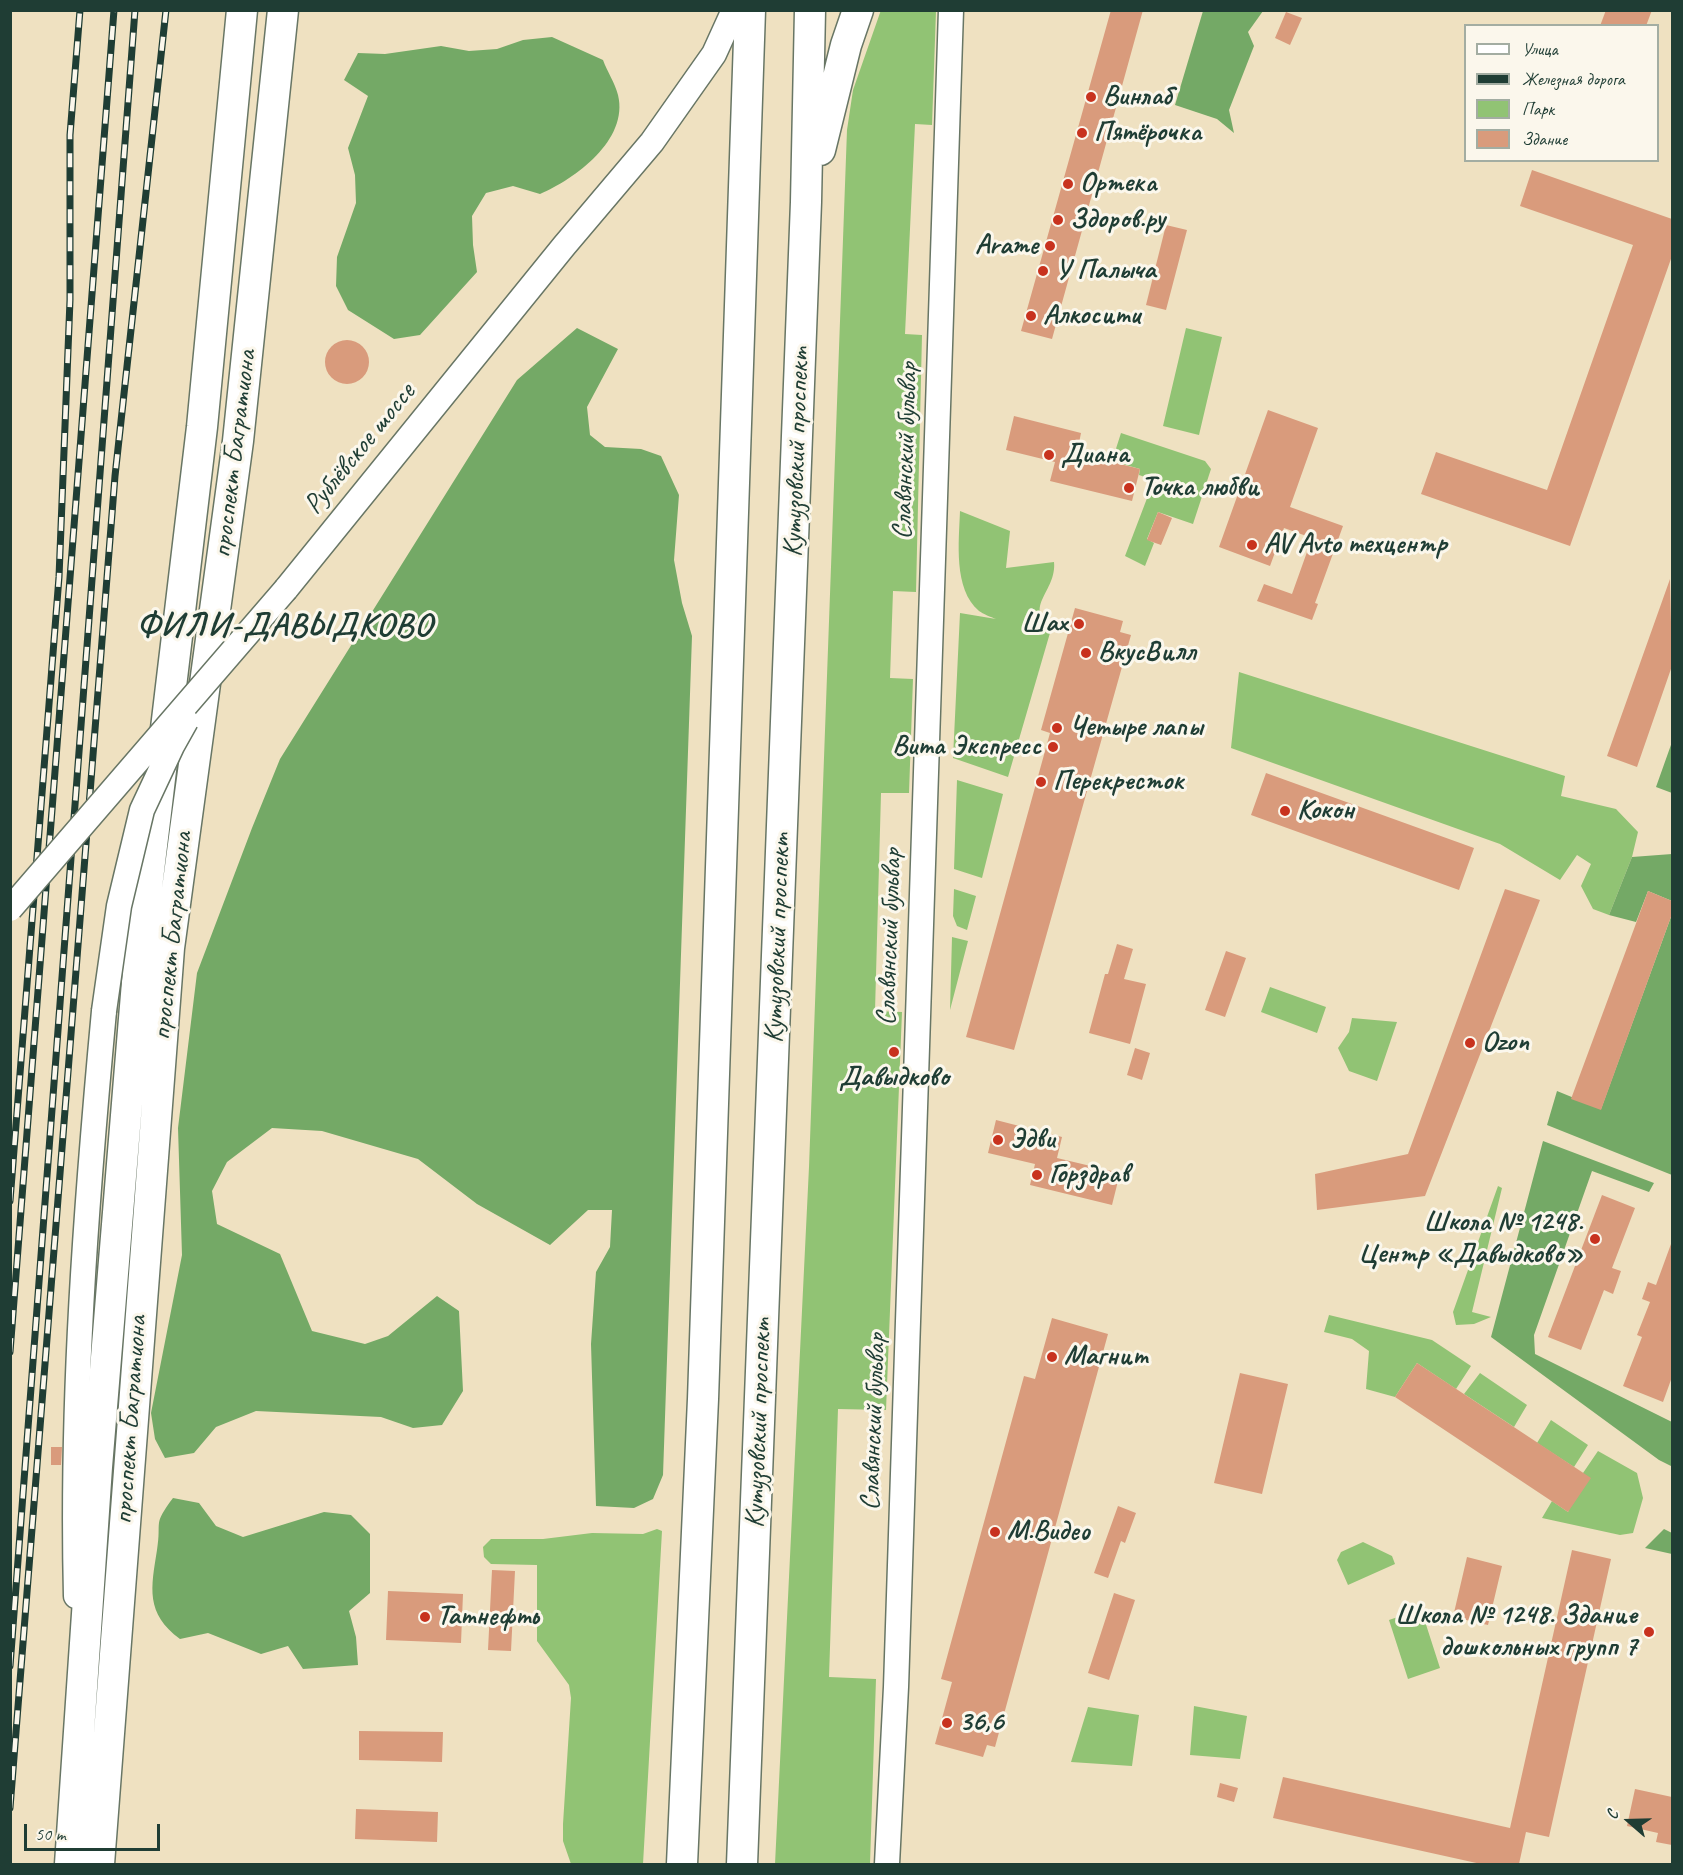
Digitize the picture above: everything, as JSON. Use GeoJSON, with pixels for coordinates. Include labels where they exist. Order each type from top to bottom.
{"type":"FeatureCollection","features":[{"type":"Feature","properties":{"kind":"main road","name":"проспект Багратиона"},"geometry":{"type":"LineString","coordinates":[[69,1864],[140,946],[202,427],[242,10]]}},
{"type":"Feature","properties":{"kind":"main road","name":"проспект Багратиона"},"geometry":{"type":"LineString","coordinates":[[99,1864],[169,948],[238,441],[283,10]]}},
{"type":"Feature","properties":{"kind":"main road","name":"Кутузовский проспект"},"geometry":{"type":"LineString","coordinates":[[682,1864],[704,1375],[750,10]]}},
{"type":"Feature","properties":{"kind":"main road","name":"Кутузовский проспект"},"geometry":{"type":"LineString","coordinates":[[744,1857],[806,202],[810,10]]}},
{"type":"Feature","properties":{"kind":"main road"},"geometry":{"type":"LineString","coordinates":[[806,202],[846,45],[858,10]]}},
{"type":"Feature","properties":{"kind":"street","name":"Рублёвское шоссе"},"geometry":{"type":"LineString","coordinates":[[10,909],[286,589],[556,256],[652,142],[714,54],[734,10]]}},
{"type":"Feature","properties":{"kind":"street","name":"Славянский бульвар"},"geometry":{"type":"LineString","coordinates":[[887,1864],[896,1687],[951,10]]}},
{"type":"Feature","properties":{"kind":"street"},"geometry":{"type":"LineString","coordinates":[[79,1717],[74,1517],[86,1204],[104,1011],[119,906],[142,810],[172,746],[218,668]]}},
{"type":"Feature","properties":{"kind":"green space"},"geometry":{"type":"Polygon","coordinates":[[[881,10],[936,11],[932,125],[915,124],[905,334],[922,335],[916,592],[893,591],[890,678],[913,679],[909,793],[881,793],[875,1011],[902,1012],[886,1410],[838,1409],[829,1677],[876,1679],[870,1864],[775,1864],[809,1167],[847,130],[853,90],[881,10]]]}},
{"type":"Feature","properties":{"kind":"green space"},"geometry":{"type":"Polygon","coordinates":[[[1203,11],[1263,11],[1248,32],[1254,46],[1229,110],[1234,133],[1217,119],[1175,105],[1203,11]]]}},
{"type":"Feature","properties":{"kind":"green space"},"geometry":{"type":"Polygon","coordinates":[[[552,37],[603,60],[618,95],[619,112],[615,127],[596,156],[583,168],[554,187],[540,194],[513,186],[486,193],[472,216],[477,272],[420,335],[394,339],[348,310],[336,286],[337,257],[356,203],[355,175],[348,148],[368,96],[344,80],[358,53],[385,54],[441,46],[469,51],[497,49],[523,40],[552,37]]]}},
{"type":"Feature","properties":{"kind":"green space"},"geometry":{"type":"Polygon","coordinates":[[[577,328],[618,349],[587,407],[590,435],[605,447],[641,449],[661,456],[679,495],[674,560],[682,603],[692,636],[663,1475],[653,1499],[634,1508],[596,1506],[591,1344],[596,1272],[610,1247],[612,1210],[588,1210],[550,1245],[477,1204],[418,1159],[322,1131],[272,1128],[227,1162],[212,1191],[217,1224],[280,1254],[312,1331],[365,1344],[388,1336],[437,1296],[459,1311],[463,1391],[442,1425],[413,1428],[381,1417],[256,1411],[216,1427],[194,1453],[165,1458],[155,1439],[151,1413],[182,1255],[178,1128],[197,973],[280,759],[517,380],[577,328]]]}},
{"type":"Feature","properties":{"kind":"green space"},"geometry":{"type":"Polygon","coordinates":[[[1186,328],[1222,337],[1199,435],[1163,426],[1186,328]]]}},
{"type":"Feature","properties":{"kind":"green space"},"geometry":{"type":"Polygon","coordinates":[[[1121,433],[1205,461],[1211,469],[1193,524],[1158,512],[1147,539],[1154,543],[1145,566],[1125,556],[1154,480],[1139,475],[1140,469],[1112,461],[1121,433]]]}},
{"type":"Feature","properties":{"kind":"green space"},"geometry":{"type":"Polygon","coordinates":[[[960,511],[1010,531],[1006,568],[1054,562],[1051,582],[1040,605],[1040,612],[1044,619],[1052,626],[1008,777],[953,758],[960,613],[996,619],[979,611],[971,602],[961,578],[960,511]]]}},
{"type":"Feature","properties":{"kind":"green space"},"geometry":{"type":"Polygon","coordinates":[[[1239,672],[1565,776],[1561,796],[1616,809],[1638,832],[1632,857],[1609,915],[1593,909],[1581,886],[1591,864],[1577,855],[1560,880],[1500,844],[1231,748],[1239,672]]]}},
{"type":"Feature","properties":{"kind":"green space"},"geometry":{"type":"Polygon","coordinates":[[[1672,742],[1672,793],[1656,787],[1672,742]]]}},
{"type":"Feature","properties":{"kind":"green space"},"geometry":{"type":"Polygon","coordinates":[[[957,780],[1003,794],[982,878],[954,869],[957,780]]]}},
{"type":"Feature","properties":{"kind":"green space"},"geometry":{"type":"Polygon","coordinates":[[[1672,854],[1672,901],[1648,891],[1636,922],[1609,915],[1632,857],[1672,854]]]}},
{"type":"Feature","properties":{"kind":"green space"},"geometry":{"type":"Polygon","coordinates":[[[954,889],[976,896],[967,930],[957,926],[953,916],[954,889]]]}},
{"type":"Feature","properties":{"kind":"green space"},"geometry":{"type":"Polygon","coordinates":[[[1672,914],[1672,1175],[1547,1125],[1557,1091],[1601,1109],[1672,914]]]}},
{"type":"Feature","properties":{"kind":"green space"},"geometry":{"type":"Polygon","coordinates":[[[952,937],[968,941],[950,1010],[952,937]]]}},
{"type":"Feature","properties":{"kind":"green space"},"geometry":{"type":"Polygon","coordinates":[[[1270,987],[1326,1007],[1317,1033],[1261,1012],[1270,987]]]}},
{"type":"Feature","properties":{"kind":"green space"},"geometry":{"type":"Polygon","coordinates":[[[1352,1018],[1397,1022],[1377,1081],[1349,1071],[1338,1048],[1349,1032],[1352,1018]]]}},
{"type":"Feature","properties":{"kind":"green space"},"geometry":{"type":"Polygon","coordinates":[[[1543,1141],[1654,1183],[1649,1192],[1592,1171],[1534,1335],[1535,1354],[1672,1422],[1672,1473],[1671,1466],[1659,1460],[1491,1337],[1543,1141]]]}},
{"type":"Feature","properties":{"kind":"green space"},"geometry":{"type":"Polygon","coordinates":[[[1498,1186],[1502,1188],[1472,1312],[1491,1317],[1474,1324],[1456,1325],[1453,1312],[1498,1186]]]}},
{"type":"Feature","properties":{"kind":"green space"},"geometry":{"type":"Polygon","coordinates":[[[1329,1315],[1432,1340],[1471,1366],[1456,1389],[1417,1363],[1395,1397],[1366,1389],[1369,1351],[1352,1339],[1324,1332],[1329,1315]]]}},
{"type":"Feature","properties":{"kind":"green space"},"geometry":{"type":"Polygon","coordinates":[[[1480,1373],[1527,1405],[1514,1427],[1464,1394],[1480,1373]]]}},
{"type":"Feature","properties":{"kind":"green space"},"geometry":{"type":"Polygon","coordinates":[[[1551,1420],[1588,1445],[1574,1467],[1537,1443],[1551,1420]]]}},
{"type":"Feature","properties":{"kind":"green space"},"geometry":{"type":"Polygon","coordinates":[[[1598,1451],[1637,1473],[1643,1498],[1633,1533],[1620,1535],[1542,1518],[1552,1501],[1568,1512],[1583,1473],[1598,1451]]]}},
{"type":"Feature","properties":{"kind":"green space"},"geometry":{"type":"Polygon","coordinates":[[[173,1498],[199,1503],[216,1526],[243,1537],[324,1512],[351,1515],[370,1534],[370,1593],[349,1611],[356,1637],[358,1665],[303,1669],[288,1646],[261,1654],[208,1633],[180,1639],[161,1619],[153,1599],[152,1588],[159,1523],[173,1498]]]}},
{"type":"Feature","properties":{"kind":"green space"},"geometry":{"type":"Polygon","coordinates":[[[657,1529],[662,1531],[643,1864],[571,1864],[563,1841],[563,1824],[571,1698],[569,1685],[537,1641],[537,1565],[491,1564],[484,1557],[483,1547],[491,1539],[543,1539],[592,1533],[643,1534],[657,1529]]]}},
{"type":"Feature","properties":{"kind":"green space"},"geometry":{"type":"Polygon","coordinates":[[[1664,1529],[1672,1533],[1672,1554],[1645,1548],[1664,1529]]]}},
{"type":"Feature","properties":{"kind":"green space"},"geometry":{"type":"Polygon","coordinates":[[[1363,1542],[1392,1556],[1395,1564],[1348,1585],[1337,1560],[1341,1552],[1363,1542]]]}},
{"type":"Feature","properties":{"kind":"green space"},"geometry":{"type":"Polygon","coordinates":[[[1421,1609],[1440,1668],[1408,1679],[1389,1620],[1421,1609]]]}},
{"type":"Feature","properties":{"kind":"green space"},"geometry":{"type":"Polygon","coordinates":[[[1194,1706],[1247,1716],[1240,1759],[1190,1755],[1194,1706]]]}},
{"type":"Feature","properties":{"kind":"green space"},"geometry":{"type":"Polygon","coordinates":[[[1088,1707],[1139,1715],[1132,1766],[1071,1762],[1088,1707]]]}},
{"type":"Feature","properties":{"kind":"building"},"geometry":{"type":"Polygon","coordinates":[[[1111,10],[1143,10],[1052,339],[1021,331],[1111,10]]]}},
{"type":"Feature","properties":{"kind":"building"},"geometry":{"type":"Polygon","coordinates":[[[1606,10],[1652,10],[1647,24],[1601,24],[1606,10]]]}},
{"type":"Feature","properties":{"kind":"building"},"geometry":{"type":"Polygon","coordinates":[[[1286,12],[1302,18],[1290,45],[1275,38],[1286,12]]]}},
{"type":"Feature","properties":{"kind":"building"},"geometry":{"type":"Polygon","coordinates":[[[1532,170],[1672,219],[1672,256],[1570,546],[1421,494],[1436,452],[1547,490],[1633,245],[1520,206],[1532,170]]]}},
{"type":"Feature","properties":{"kind":"building"},"geometry":{"type":"Polygon","coordinates":[[[1166,225],[1187,230],[1166,310],[1146,305],[1166,225]]]}},
{"type":"Feature","properties":{"kind":"building"},"geometry":{"type":"Polygon","coordinates":[[[347,340],[356,341],[363,346],[368,353],[368,371],[363,378],[356,383],[347,384],[338,383],[331,378],[326,371],[325,362],[326,353],[331,346],[338,341],[347,340]]]}},
{"type":"Feature","properties":{"kind":"building"},"geometry":{"type":"Polygon","coordinates":[[[1268,410],[1318,428],[1290,507],[1343,526],[1315,603],[1318,604],[1312,620],[1257,601],[1264,584],[1292,594],[1312,538],[1284,528],[1270,566],[1219,547],[1268,410]]]}},
{"type":"Feature","properties":{"kind":"building"},"geometry":{"type":"Polygon","coordinates":[[[1014,416],[1081,433],[1077,453],[1140,469],[1132,501],[1050,481],[1055,462],[1006,450],[1014,416]]]}},
{"type":"Feature","properties":{"kind":"building"},"geometry":{"type":"Polygon","coordinates":[[[1158,512],[1172,518],[1161,545],[1147,540],[1158,512]]]}},
{"type":"Feature","properties":{"kind":"building"},"geometry":{"type":"Polygon","coordinates":[[[1670,579],[1672,666],[1637,767],[1607,756],[1670,579]]]}},
{"type":"Feature","properties":{"kind":"building"},"geometry":{"type":"Polygon","coordinates":[[[1075,608],[1123,621],[1120,632],[1131,635],[1014,1050],[966,1037],[1050,733],[1041,730],[1075,608]]]}},
{"type":"Feature","properties":{"kind":"building"},"geometry":{"type":"Polygon","coordinates":[[[1266,773],[1474,848],[1459,890],[1251,815],[1266,773]]]}},
{"type":"Feature","properties":{"kind":"building"},"geometry":{"type":"Polygon","coordinates":[[[1505,889],[1540,900],[1425,1196],[1317,1210],[1315,1174],[1408,1154],[1505,889]]]}},
{"type":"Feature","properties":{"kind":"building"},"geometry":{"type":"Polygon","coordinates":[[[1648,891],[1672,901],[1672,914],[1601,1110],[1571,1099],[1648,891]]]}},
{"type":"Feature","properties":{"kind":"building"},"geometry":{"type":"Polygon","coordinates":[[[1117,944],[1133,949],[1124,979],[1146,984],[1130,1044],[1089,1033],[1105,974],[1108,974],[1117,944]]]}},
{"type":"Feature","properties":{"kind":"building"},"geometry":{"type":"Polygon","coordinates":[[[1226,951],[1246,958],[1225,1017],[1205,1010],[1226,951]]]}},
{"type":"Feature","properties":{"kind":"building"},"geometry":{"type":"Polygon","coordinates":[[[1135,1048],[1150,1053],[1142,1080],[1127,1075],[1135,1048]]]}},
{"type":"Feature","properties":{"kind":"building"},"geometry":{"type":"Polygon","coordinates":[[[996,1120],[1062,1137],[1057,1158],[1120,1173],[1112,1205],[1030,1185],[1035,1164],[988,1153],[996,1120]]]}},
{"type":"Feature","properties":{"kind":"building"},"geometry":{"type":"Polygon","coordinates":[[[1602,1195],[1635,1208],[1612,1268],[1621,1271],[1613,1294],[1604,1290],[1581,1350],[1548,1337],[1602,1195]]]}},
{"type":"Feature","properties":{"kind":"building"},"geometry":{"type":"Polygon","coordinates":[[[1671,1244],[1672,1377],[1663,1402],[1623,1386],[1642,1337],[1637,1335],[1650,1302],[1642,1299],[1648,1282],[1656,1285],[1671,1244]]]}},
{"type":"Feature","properties":{"kind":"building"},"geometry":{"type":"Polygon","coordinates":[[[1052,1318],[1108,1334],[995,1747],[987,1745],[983,1757],[935,1744],[952,1682],[941,1679],[1024,1376],[1035,1379],[1052,1318]]]}},
{"type":"Feature","properties":{"kind":"building"},"geometry":{"type":"Polygon","coordinates":[[[1417,1363],[1591,1478],[1568,1512],[1395,1397],[1417,1363]]]}},
{"type":"Feature","properties":{"kind":"building"},"geometry":{"type":"Polygon","coordinates":[[[1240,1373],[1288,1384],[1262,1494],[1214,1483],[1240,1373]]]}},
{"type":"Feature","properties":{"kind":"building"},"geometry":{"type":"Polygon","coordinates":[[[51,1447],[62,1447],[61,1465],[51,1465],[51,1447]]]}},
{"type":"Feature","properties":{"kind":"building"},"geometry":{"type":"Polygon","coordinates":[[[1118,1506],[1136,1513],[1125,1543],[1121,1541],[1108,1578],[1094,1573],[1118,1506]]]}},
{"type":"Feature","properties":{"kind":"building"},"geometry":{"type":"Polygon","coordinates":[[[1572,1550],[1611,1559],[1549,1837],[1526,1832],[1519,1864],[1481,1864],[1273,1818],[1283,1777],[1510,1828],[1572,1550]]]}},
{"type":"Feature","properties":{"kind":"building"},"geometry":{"type":"Polygon","coordinates":[[[1467,1557],[1502,1566],[1488,1625],[1453,1617],[1467,1557]]]}},
{"type":"Feature","properties":{"kind":"building"},"geometry":{"type":"Polygon","coordinates":[[[492,1570],[515,1571],[511,1651],[488,1650],[492,1570]]]}},
{"type":"Feature","properties":{"kind":"building","name":"Татнефть"},"geometry":{"type":"Polygon","coordinates":[[[388,1591],[463,1594],[461,1643],[386,1640],[388,1591]]]}},
{"type":"Feature","properties":{"kind":"building"},"geometry":{"type":"Polygon","coordinates":[[[1114,1593],[1135,1600],[1109,1680],[1088,1673],[1114,1593]]]}},
{"type":"Feature","properties":{"kind":"building"},"geometry":{"type":"Polygon","coordinates":[[[359,1731],[443,1732],[442,1762],[359,1760],[359,1731]]]}},
{"type":"Feature","properties":{"kind":"building"},"geometry":{"type":"Polygon","coordinates":[[[1220,1783],[1238,1788],[1234,1802],[1217,1797],[1220,1783]]]}},
{"type":"Feature","properties":{"kind":"building"},"geometry":{"type":"Polygon","coordinates":[[[1635,1789],[1672,1797],[1672,1845],[1656,1842],[1658,1833],[1627,1826],[1635,1789]]]}},
{"type":"Feature","properties":{"kind":"building"},"geometry":{"type":"Polygon","coordinates":[[[356,1809],[438,1812],[437,1842],[355,1839],[356,1809]]]}},
{"type":"Feature","properties":{"kind":"railway"},"geometry":{"type":"LineString","coordinates":[[10,1201],[59,577],[70,300],[70,135],[80,10]]}},
{"type":"Feature","properties":{"kind":"railway"},"geometry":{"type":"LineString","coordinates":[[10,1352],[114,10]]}},
{"type":"Feature","properties":{"kind":"railway"},"geometry":{"type":"LineString","coordinates":[[10,1666],[135,10]]}},
{"type":"Feature","properties":{"kind":"railway"},"geometry":{"type":"LineString","coordinates":[[10,1808],[115,476],[166,10]]}},
{"type":"Feature","properties":{"kind":"place","name":"Винлаб"},"geometry":{"type":"Point","coordinates":[1091,97]}},
{"type":"Feature","properties":{"kind":"place","name":"Пятёрочка"},"geometry":{"type":"Point","coordinates":[1082,133]}},
{"type":"Feature","properties":{"kind":"place","name":"Ортека"},"geometry":{"type":"Point","coordinates":[1068,184]}},
{"type":"Feature","properties":{"kind":"place","name":"Здоров.ру"},"geometry":{"type":"Point","coordinates":[1058,220]}},
{"type":"Feature","properties":{"kind":"place","name":"Arame"},"geometry":{"type":"Point","coordinates":[1050,246]}},
{"type":"Feature","properties":{"kind":"place","name":"У Палыча"},"geometry":{"type":"Point","coordinates":[1043,271]}},
{"type":"Feature","properties":{"kind":"place","name":"Алкосити"},"geometry":{"type":"Point","coordinates":[1031,316]}},
{"type":"Feature","properties":{"kind":"place","name":"Диана"},"geometry":{"type":"Point","coordinates":[1049,455]}},
{"type":"Feature","properties":{"kind":"place","name":"Точка любви"},"geometry":{"type":"Point","coordinates":[1129,488]}},
{"type":"Feature","properties":{"kind":"place","name":"AV Avto техцентр"},"geometry":{"type":"Point","coordinates":[1252,545]}},
{"type":"Feature","properties":{"kind":"place","name":"Шах"},"geometry":{"type":"Point","coordinates":[1079,624]}},
{"type":"Feature","properties":{"kind":"place","name":"ВкусВилл"},"geometry":{"type":"Point","coordinates":[1086,653]}},
{"type":"Feature","properties":{"kind":"place","name":"Четыре лапы"},"geometry":{"type":"Point","coordinates":[1057,728]}},
{"type":"Feature","properties":{"kind":"place","name":"Вита Экспресс"},"geometry":{"type":"Point","coordinates":[1053,747]}},
{"type":"Feature","properties":{"kind":"place","name":"Перекресток"},"geometry":{"type":"Point","coordinates":[1041,782]}},
{"type":"Feature","properties":{"kind":"place","name":"Кокон"},"geometry":{"type":"Point","coordinates":[1285,811]}},
{"type":"Feature","properties":{"kind":"place","name":"Ozon"},"geometry":{"type":"Point","coordinates":[1470,1043]}},
{"type":"Feature","properties":{"kind":"place","name":"Давыдково"},"geometry":{"type":"Point","coordinates":[894,1052]}},
{"type":"Feature","properties":{"kind":"place","name":"Эдви"},"geometry":{"type":"Point","coordinates":[998,1140]}},
{"type":"Feature","properties":{"kind":"place","name":"Горздрав"},"geometry":{"type":"Point","coordinates":[1037,1175]}},
{"type":"Feature","properties":{"kind":"place","name":"Школа № 1248. Центр «Давыдково»"},"geometry":{"type":"Point","coordinates":[1595,1239]}},
{"type":"Feature","properties":{"kind":"place","name":"Магнит"},"geometry":{"type":"Point","coordinates":[1052,1357]}},
{"type":"Feature","properties":{"kind":"place","name":"М.Видео"},"geometry":{"type":"Point","coordinates":[995,1532]}},
{"type":"Feature","properties":{"kind":"place","name":"Татнефть"},"geometry":{"type":"Point","coordinates":[425,1617]}},
{"type":"Feature","properties":{"kind":"place","name":"Школа № 1248. Здание дошкольных групп 7"},"geometry":{"type":"Point","coordinates":[1649,1632]}},
{"type":"Feature","properties":{"kind":"place","name":"36,6"},"geometry":{"type":"Point","coordinates":[947,1723]}},
{"type":"Feature","properties":{"kind":"district","name":"ФИЛИ-ДАВЫДКОВО"},"geometry":{"type":"Point","coordinates":[285,626]}}]}
